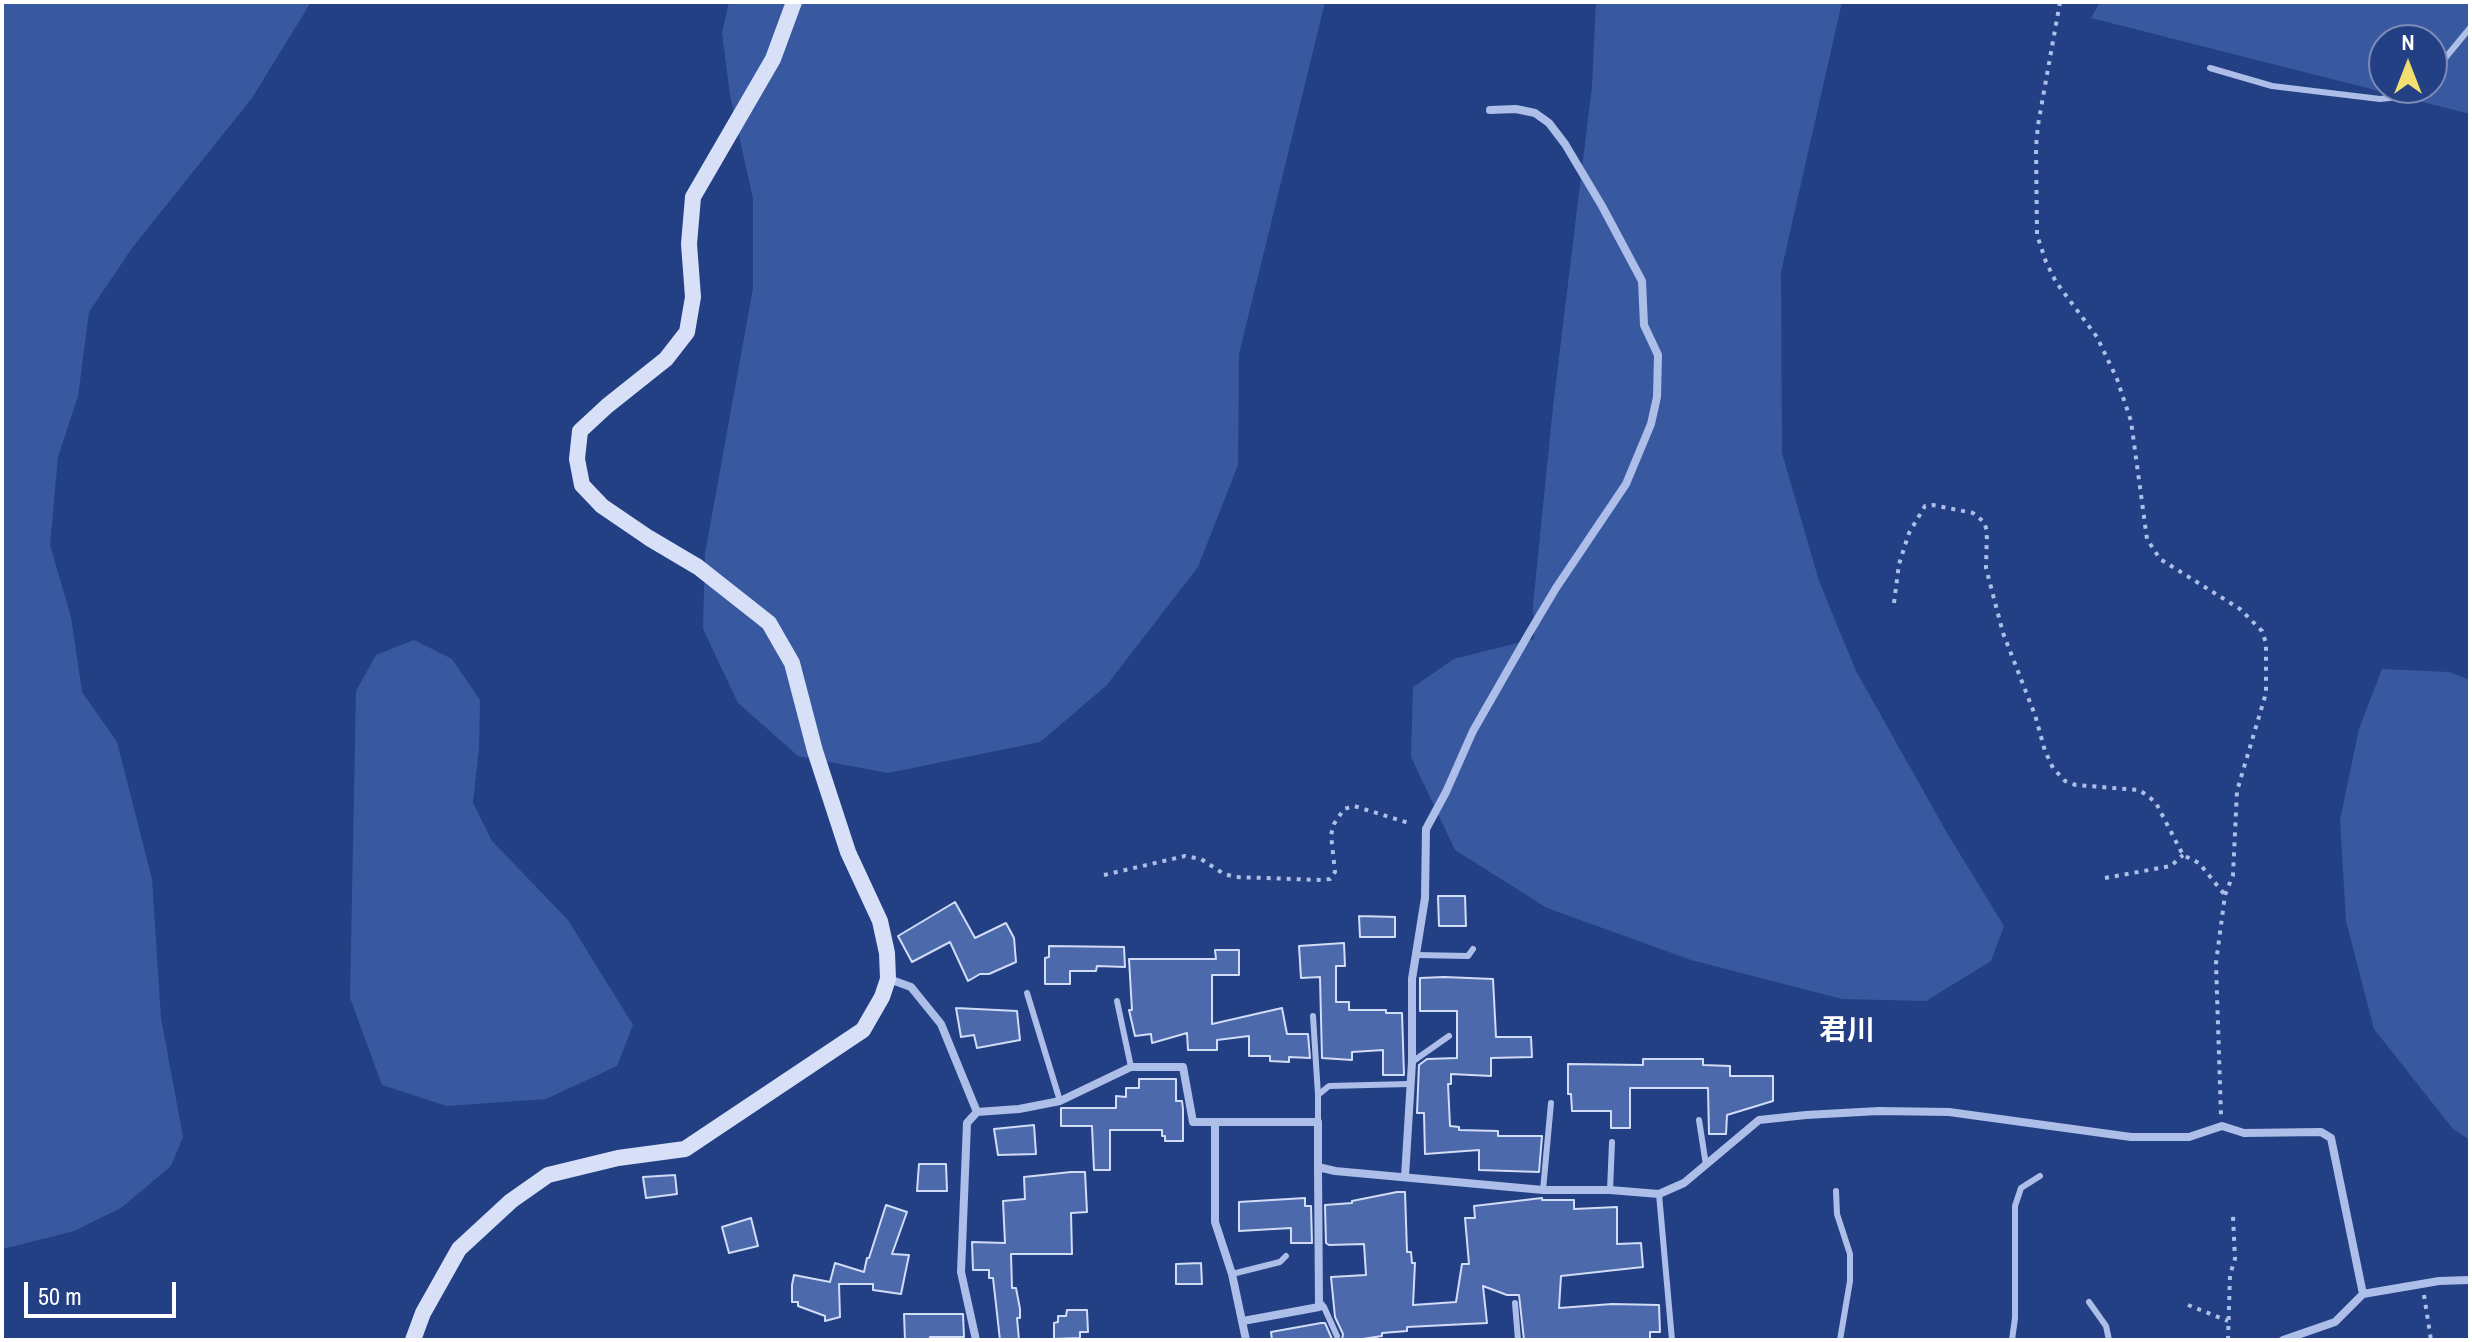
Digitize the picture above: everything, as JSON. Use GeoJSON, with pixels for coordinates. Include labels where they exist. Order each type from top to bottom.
{"type":"FeatureCollection","features":[{"type":"Feature","properties":{"kind":"street"},"geometry":{"type":"LineString","coordinates":[[413,1340],[423,1313],[459,1249],[511,1201],[548,1175],[618,1158],[685,1149],[863,1030],[882,997],[888,979],[887,953],[880,921],[848,852],[815,751],[792,663],[769,623],[698,567],[602,506],[582,485],[577,459],[580,431],[666,359],[687,332],[693,297],[689,244],[693,197],[773,59],[794,2]]}},
{"type":"Feature","properties":{"kind":"street"},"geometry":{"type":"LineString","coordinates":[[1405,1177],[1412,1062],[1412,979],[1425,898],[1426,829],[1473,731],[1528,635],[1626,484],[1651,424],[1657,397],[1658,355],[1644,325],[1642,281],[1602,206],[1549,123],[1535,113],[1516,109],[1490,110]]}},
{"type":"Feature","properties":{"kind":"street"},"geometry":{"type":"LineString","coordinates":[[888,979],[911,987],[941,1024],[977,1112]]}},
{"type":"Feature","properties":{"kind":"street"},"geometry":{"type":"LineString","coordinates":[[976,1340],[961,1272],[967,1123],[977,1112],[1019,1109],[1060,1101],[1131,1067],[1183,1067],[1193,1122],[1318,1122],[1319,1307],[1243,1321]]}},
{"type":"Feature","properties":{"kind":"street"},"geometry":{"type":"LineString","coordinates":[[1318,1167],[1543,1190],[1659,1194],[1684,1183],[1759,1120],[1806,1115],[1879,1111],[1949,1112],[2131,1137],[2189,1137],[2222,1126],[2244,1133],[2321,1132],[2331,1138],[2363,1294]]}},
{"type":"Feature","properties":{"kind":"street"},"geometry":{"type":"LineString","coordinates":[[1215,1122],[1215,1222],[1232,1274],[1246,1340]]}},
{"type":"Feature","properties":{"kind":"street"},"geometry":{"type":"LineString","coordinates":[[2283,1340],[2335,1322],[2363,1294],[2470,1280]]}},
{"type":"Feature","properties":{"kind":"lane"},"geometry":{"type":"LineString","coordinates":[[2448,55],[2470,28]]}},
{"type":"Feature","properties":{"kind":"lane"},"geometry":{"type":"LineString","coordinates":[[2210,68],[2272,86],[2368,98]]}},
{"type":"Feature","properties":{"kind":"lane"},"geometry":{"type":"LineString","coordinates":[[1416,955],[1468,956],[1473,949]]}},
{"type":"Feature","properties":{"kind":"lane"},"geometry":{"type":"LineString","coordinates":[[1027,993],[1060,1101]]}},
{"type":"Feature","properties":{"kind":"lane"},"geometry":{"type":"LineString","coordinates":[[1117,1001],[1131,1067]]}},
{"type":"Feature","properties":{"kind":"lane"},"geometry":{"type":"LineString","coordinates":[[1313,1016],[1318,1122]]}},
{"type":"Feature","properties":{"kind":"lane"},"geometry":{"type":"LineString","coordinates":[[1412,1062],[1449,1036]]}},
{"type":"Feature","properties":{"kind":"lane"},"geometry":{"type":"LineString","coordinates":[[1318,1095],[1329,1086],[1409,1084]]}},
{"type":"Feature","properties":{"kind":"lane"},"geometry":{"type":"LineString","coordinates":[[1543,1190],[1551,1103]]}},
{"type":"Feature","properties":{"kind":"lane"},"geometry":{"type":"LineString","coordinates":[[1699,1120],[1706,1165]]}},
{"type":"Feature","properties":{"kind":"lane"},"geometry":{"type":"LineString","coordinates":[[1610,1190],[1612,1142]]}},
{"type":"Feature","properties":{"kind":"lane"},"geometry":{"type":"LineString","coordinates":[[2012,1340],[2015,1318],[2015,1206],[2021,1188],[2040,1176]]}},
{"type":"Feature","properties":{"kind":"lane"},"geometry":{"type":"LineString","coordinates":[[1836,1191],[1837,1214],[1850,1254],[1850,1281],[1840,1340]]}},
{"type":"Feature","properties":{"kind":"lane"},"geometry":{"type":"LineString","coordinates":[[1659,1194],[1672,1340]]}},
{"type":"Feature","properties":{"kind":"lane"},"geometry":{"type":"LineString","coordinates":[[1232,1274],[1280,1262],[1286,1256]]}},
{"type":"Feature","properties":{"kind":"lane"},"geometry":{"type":"LineString","coordinates":[[1319,1301],[1337,1336]]}},
{"type":"Feature","properties":{"kind":"lane"},"geometry":{"type":"LineString","coordinates":[[2089,1302],[2106,1326],[2109,1340]]}},
{"type":"Feature","properties":{"kind":"lane"},"geometry":{"type":"LineString","coordinates":[[1515,1303],[1518,1340]]}},
{"type":"Feature","properties":{"kind":"path"},"geometry":{"type":"LineString","coordinates":[[2060,2],[2038,125],[2037,235],[2056,282],[2097,337],[2117,379],[2131,421],[2147,539],[2160,559],[2240,609],[2262,631],[2266,643],[2266,693],[2237,791],[2233,875],[2225,895],[2216,963],[2222,1126]]}},
{"type":"Feature","properties":{"kind":"path"},"geometry":{"type":"LineString","coordinates":[[1894,603],[1899,564],[1909,533],[1925,506],[1973,513],[1984,522],[1987,531],[1986,568],[2000,620],[2053,768],[2065,781],[2076,785],[2139,790],[2148,796],[2156,803],[2183,855],[2199,863],[2225,895]]}},
{"type":"Feature","properties":{"kind":"path"},"geometry":{"type":"LineString","coordinates":[[1104,875],[1185,856],[1201,859],[1224,874],[1236,877],[1330,879],[1335,872],[1331,835],[1344,809],[1354,806],[1426,829]]}},
{"type":"Feature","properties":{"kind":"path"},"geometry":{"type":"LineString","coordinates":[[2105,878],[2171,866],[2183,855]]}},
{"type":"Feature","properties":{"kind":"path"},"geometry":{"type":"LineString","coordinates":[[2228,1340],[2230,1275],[2235,1259],[2233,1216]]}},
{"type":"Feature","properties":{"kind":"path"},"geometry":{"type":"LineString","coordinates":[[2421,1284],[2431,1340]]}},
{"type":"Feature","properties":{"kind":"path"},"geometry":{"type":"LineString","coordinates":[[2188,1305],[2228,1321]]}},
{"type":"Feature","properties":{"kind":"shaded area"},"geometry":{"type":"Polygon","coordinates":[[[2,2],[311,2],[252,98],[132,248],[89,312],[78,396],[58,457],[50,545],[71,617],[82,692],[117,742],[152,879],[161,1018],[183,1137],[171,1166],[121,1208],[74,1231],[2,1249],[2,2]]]}},
{"type":"Feature","properties":{"kind":"shaded area"},"geometry":{"type":"Polygon","coordinates":[[[729,2],[1325,2],[1239,354],[1238,465],[1198,567],[1106,686],[1040,742],[888,773],[798,756],[738,703],[703,629],[705,554],[753,288],[753,199],[730,95],[722,33],[729,2]]]}},
{"type":"Feature","properties":{"kind":"shaded area"},"geometry":{"type":"Polygon","coordinates":[[[1596,2],[1842,2],[1781,272],[1782,453],[1819,581],[1856,671],[1947,833],[2004,926],[1991,961],[1926,1001],[1842,999],[1691,960],[1547,908],[1455,850],[1411,757],[1413,687],[1454,659],[1534,639],[1533,605],[1553,407],[1592,86],[1596,2]]]}},
{"type":"Feature","properties":{"kind":"shaded area"},"geometry":{"type":"Polygon","coordinates":[[[2100,2],[2470,2],[2470,114],[2431,104],[2448,104],[2448,24],[2368,24],[2368,88],[2091,18],[2100,2]]]}},
{"type":"Feature","properties":{"kind":"shaded area"},"geometry":{"type":"Polygon","coordinates":[[[414,640],[452,659],[480,700],[473,803],[492,841],[568,920],[633,1025],[617,1066],[546,1099],[447,1106],[382,1085],[350,998],[356,691],[376,655],[414,640]]]}},
{"type":"Feature","properties":{"kind":"shaded area"},"geometry":{"type":"Polygon","coordinates":[[[2382,669],[2449,672],[2470,680],[2470,1140],[2453,1129],[2374,1029],[2346,921],[2340,820],[2359,729],[2382,669]]]}},
{"type":"Feature","properties":{"kind":"building"},"geometry":{"type":"Polygon","coordinates":[[[1438,896],[1465,896],[1466,926],[1439,926],[1438,896]]]}},
{"type":"Feature","properties":{"kind":"building"},"geometry":{"type":"Polygon","coordinates":[[[955,902],[975,938],[1006,923],[1014,938],[1016,962],[968,981],[950,942],[912,962],[898,936],[955,902]]]}},
{"type":"Feature","properties":{"kind":"building"},"geometry":{"type":"Polygon","coordinates":[[[1359,916],[1395,917],[1395,937],[1360,937],[1359,916]]]}},
{"type":"Feature","properties":{"kind":"building"},"geometry":{"type":"Polygon","coordinates":[[[1344,943],[1345,966],[1336,966],[1336,1002],[1349,1002],[1349,1010],[1402,1013],[1404,1075],[1383,1075],[1383,1050],[1352,1052],[1352,1060],[1322,1058],[1320,977],[1301,978],[1299,946],[1344,943]]]}},
{"type":"Feature","properties":{"kind":"building"},"geometry":{"type":"Polygon","coordinates":[[[1049,946],[1124,947],[1125,967],[1097,966],[1096,971],[1070,971],[1070,984],[1045,984],[1045,958],[1049,957],[1049,946]]]}},
{"type":"Feature","properties":{"kind":"building"},"geometry":{"type":"Polygon","coordinates":[[[1215,950],[1239,950],[1239,975],[1212,975],[1212,1024],[1282,1008],[1287,1034],[1308,1034],[1310,1058],[1289,1057],[1289,1062],[1270,1061],[1270,1056],[1249,1056],[1249,1036],[1217,1040],[1217,1050],[1188,1050],[1187,1033],[1152,1043],[1151,1034],[1135,1036],[1129,1010],[1132,1010],[1129,959],[1216,959],[1215,950]]]}},
{"type":"Feature","properties":{"kind":"building"},"geometry":{"type":"Polygon","coordinates":[[[1420,978],[1493,979],[1496,1037],[1531,1037],[1532,1057],[1491,1058],[1491,1076],[1451,1074],[1451,1084],[1448,1084],[1450,1126],[1459,1127],[1459,1130],[1498,1131],[1498,1136],[1542,1136],[1539,1172],[1479,1170],[1479,1150],[1425,1154],[1424,1113],[1417,1113],[1419,1065],[1427,1059],[1457,1058],[1457,1011],[1420,1011],[1420,978]]]}},
{"type":"Feature","properties":{"kind":"building"},"geometry":{"type":"Polygon","coordinates":[[[956,1008],[1017,1011],[1020,1040],[977,1048],[974,1035],[961,1037],[956,1008]]]}},
{"type":"Feature","properties":{"kind":"building"},"geometry":{"type":"Polygon","coordinates":[[[1643,1059],[1703,1059],[1703,1065],[1730,1066],[1730,1076],[1773,1076],[1773,1101],[1727,1115],[1726,1134],[1709,1134],[1708,1088],[1630,1088],[1630,1128],[1611,1128],[1611,1111],[1572,1111],[1571,1094],[1568,1094],[1568,1064],[1643,1065],[1643,1059]]]}},
{"type":"Feature","properties":{"kind":"building"},"geometry":{"type":"Polygon","coordinates":[[[1139,1079],[1176,1079],[1176,1101],[1182,1101],[1183,1109],[1183,1141],[1165,1141],[1162,1130],[1110,1130],[1110,1170],[1094,1170],[1092,1126],[1061,1126],[1061,1108],[1116,1108],[1116,1096],[1126,1097],[1126,1088],[1139,1088],[1139,1079]]]}},
{"type":"Feature","properties":{"kind":"building"},"geometry":{"type":"Polygon","coordinates":[[[1034,1125],[1036,1154],[998,1155],[994,1129],[1034,1125]]]}},
{"type":"Feature","properties":{"kind":"building"},"geometry":{"type":"Polygon","coordinates":[[[919,1164],[946,1164],[947,1191],[917,1191],[919,1164]]]}},
{"type":"Feature","properties":{"kind":"building"},"geometry":{"type":"Polygon","coordinates":[[[1085,1172],[1087,1212],[1071,1213],[1072,1254],[1011,1254],[1012,1288],[1016,1288],[1020,1309],[1020,1318],[1017,1318],[1019,1340],[1000,1340],[993,1278],[989,1278],[989,1270],[973,1270],[972,1242],[1005,1243],[1003,1201],[1025,1199],[1024,1177],[1085,1172]]]}},
{"type":"Feature","properties":{"kind":"building"},"geometry":{"type":"Polygon","coordinates":[[[675,1175],[677,1194],[646,1198],[643,1177],[675,1175]]]}},
{"type":"Feature","properties":{"kind":"building"},"geometry":{"type":"Polygon","coordinates":[[[1405,1192],[1407,1252],[1411,1252],[1412,1263],[1415,1263],[1413,1305],[1456,1302],[1462,1264],[1469,1264],[1465,1218],[1475,1218],[1474,1206],[1542,1198],[1574,1200],[1574,1209],[1617,1207],[1617,1244],[1641,1243],[1643,1267],[1561,1276],[1559,1308],[1612,1304],[1659,1305],[1660,1332],[1650,1332],[1650,1340],[1524,1340],[1519,1295],[1507,1295],[1483,1286],[1487,1323],[1407,1327],[1407,1331],[1382,1333],[1382,1336],[1342,1340],[1343,1334],[1335,1317],[1331,1277],[1366,1275],[1364,1244],[1326,1243],[1325,1205],[1352,1203],[1405,1192]]]}},
{"type":"Feature","properties":{"kind":"building"},"geometry":{"type":"Polygon","coordinates":[[[1305,1198],[1305,1206],[1311,1206],[1312,1243],[1291,1243],[1291,1228],[1239,1231],[1239,1202],[1305,1198]]]}},
{"type":"Feature","properties":{"kind":"building"},"geometry":{"type":"Polygon","coordinates":[[[886,1205],[907,1212],[892,1254],[909,1255],[901,1294],[873,1290],[873,1284],[839,1284],[840,1317],[825,1321],[825,1316],[792,1302],[794,1275],[830,1282],[835,1263],[864,1272],[886,1205]]]}},
{"type":"Feature","properties":{"kind":"building"},"geometry":{"type":"Polygon","coordinates":[[[751,1218],[758,1246],[729,1253],[722,1227],[751,1218]]]}},
{"type":"Feature","properties":{"kind":"building"},"geometry":{"type":"Polygon","coordinates":[[[1201,1263],[1202,1284],[1176,1284],[1176,1264],[1201,1263]]]}},
{"type":"Feature","properties":{"kind":"building"},"geometry":{"type":"Polygon","coordinates":[[[1067,1310],[1087,1310],[1088,1332],[1080,1332],[1080,1338],[1054,1339],[1054,1323],[1058,1322],[1058,1316],[1066,1316],[1067,1310]]]}},
{"type":"Feature","properties":{"kind":"building"},"geometry":{"type":"Polygon","coordinates":[[[904,1314],[963,1314],[964,1337],[905,1340],[904,1314]]]}},
{"type":"Feature","properties":{"kind":"building"},"geometry":{"type":"Polygon","coordinates":[[[1325,1323],[1332,1339],[1272,1340],[1271,1332],[1325,1323]]]}},
{"type":"Feature","properties":{"kind":"district","name":"君川"},"geometry":{"type":"Point","coordinates":[1847,1031]}}]}
